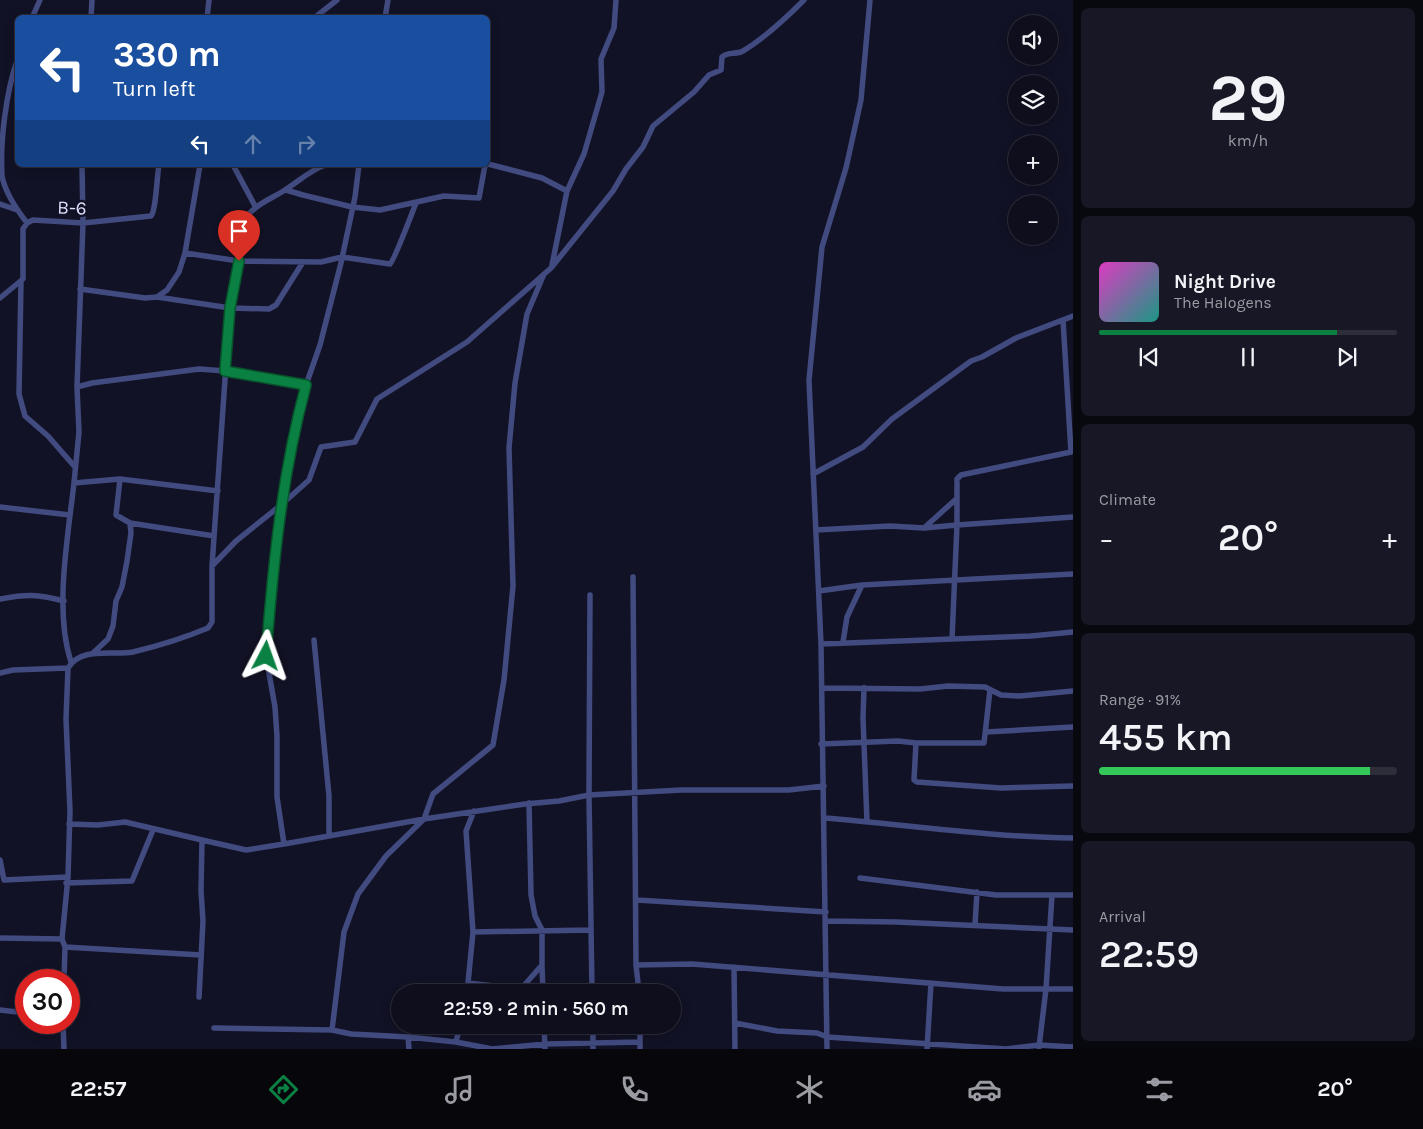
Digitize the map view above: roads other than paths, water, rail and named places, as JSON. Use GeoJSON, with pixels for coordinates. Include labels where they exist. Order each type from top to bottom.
{"type":"FeatureCollection","features":[{"type":"Feature","properties":{"kind":"street"},"geometry":{"type":"LineString","coordinates":[[33,15],[40,0]]}},
{"type":"Feature","properties":{"kind":"street"},"geometry":{"type":"LineString","coordinates":[[91,15],[92,0]]}},
{"type":"Feature","properties":{"kind":"street"},"geometry":{"type":"LineString","coordinates":[[207,15],[209,0]]}},
{"type":"Feature","properties":{"kind":"street"},"geometry":{"type":"LineString","coordinates":[[318,15],[337,0]]}},
{"type":"Feature","properties":{"kind":"street"},"geometry":{"type":"LineString","coordinates":[[386,15],[388,0]]}},
{"type":"Feature","properties":{"kind":"street"},"geometry":{"type":"LineString","coordinates":[[551,268],[567,191],[584,154],[602,92],[601,59],[614,28],[616,0]]}},
{"type":"Feature","properties":{"kind":"street"},"geometry":{"type":"LineString","coordinates":[[212,566],[236,541],[309,480],[320,447],[355,442],[377,399],[468,342],[551,268],[613,191],[626,169],[643,147],[653,126],[694,92],[709,75],[721,70],[722,57],[726,53],[741,52],[755,43],[804,0]]}},
{"type":"Feature","properties":{"kind":"street"},"geometry":{"type":"LineString","coordinates":[[827,1049],[822,644],[812,474],[809,380],[822,247],[846,168],[861,100],[870,0]]}},
{"type":"Feature","properties":{"kind":"street"},"geometry":{"type":"LineString","coordinates":[[15,67],[11,78],[0,145],[2,176],[17,210],[27,224],[23,229],[24,274],[22,282],[19,394],[25,416],[48,436],[76,467]]}},
{"type":"Feature","properties":{"kind":"street"},"geometry":{"type":"LineString","coordinates":[[490,165],[542,178],[567,191]]}},
{"type":"Feature","properties":{"kind":"street"},"geometry":{"type":"LineString","coordinates":[[64,969],[65,947],[62,939],[69,824],[66,719],[68,668],[71,662],[66,645],[64,601],[66,548],[79,432],[77,387],[83,223],[82,167]]}},
{"type":"Feature","properties":{"kind":"street","name":"B-6"},"geometry":{"type":"LineString","coordinates":[[27,224],[33,220],[83,223],[151,216],[154,212],[159,167]]}},
{"type":"Feature","properties":{"kind":"street"},"geometry":{"type":"LineString","coordinates":[[157,297],[167,290],[179,272],[185,253],[200,167]]}},
{"type":"Feature","properties":{"kind":"street"},"geometry":{"type":"LineString","coordinates":[[234,167],[255,206]]}},
{"type":"Feature","properties":{"kind":"street"},"geometry":{"type":"LineString","coordinates":[[71,662],[93,654],[131,652],[208,628],[212,622],[212,566],[230,308],[247,216],[255,206],[286,190],[309,172],[320,167]]}},
{"type":"Feature","properties":{"kind":"street"},"geometry":{"type":"LineString","coordinates":[[284,844],[277,797],[275,706],[266,656],[281,505],[288,462],[306,385],[320,345],[342,257],[359,167]]}},
{"type":"Feature","properties":{"kind":"street"},"geometry":{"type":"LineString","coordinates":[[286,190],[303,196],[380,210],[444,196],[479,198],[485,167]]}},
{"type":"Feature","properties":{"kind":"street"},"geometry":{"type":"LineString","coordinates":[[185,253],[239,261],[320,262],[342,257],[352,260],[393,263],[416,203]]}},
{"type":"Feature","properties":{"kind":"street"},"geometry":{"type":"LineString","coordinates":[[0,204],[17,210]]}},
{"type":"Feature","properties":{"kind":"street"},"geometry":{"type":"LineString","coordinates":[[80,290],[145,298],[157,297],[230,308],[272,308],[303,262]]}},
{"type":"Feature","properties":{"kind":"street"},"geometry":{"type":"LineString","coordinates":[[332,1030],[344,932],[358,894],[386,856],[424,819],[433,794],[493,745],[504,680],[513,586],[509,448],[515,383],[526,314],[545,273]]}},
{"type":"Feature","properties":{"kind":"street"},"geometry":{"type":"LineString","coordinates":[[0,298],[22,282]]}},
{"type":"Feature","properties":{"kind":"street"},"geometry":{"type":"LineString","coordinates":[[812,474],[863,447],[892,419],[971,361],[1016,338],[1073,316]]}},
{"type":"Feature","properties":{"kind":"street"},"geometry":{"type":"LineString","coordinates":[[952,640],[957,479],[961,475],[1072,451],[1063,320]]}},
{"type":"Feature","properties":{"kind":"street"},"geometry":{"type":"LineString","coordinates":[[77,387],[92,383],[199,369],[225,371],[306,385]]}},
{"type":"Feature","properties":{"kind":"street"},"geometry":{"type":"LineString","coordinates":[[74,482],[120,479],[218,491]]}},
{"type":"Feature","properties":{"kind":"street"},"geometry":{"type":"LineString","coordinates":[[120,479],[116,516],[130,523],[214,536]]}},
{"type":"Feature","properties":{"kind":"street"},"geometry":{"type":"LineString","coordinates":[[924,528],[955,500]]}},
{"type":"Feature","properties":{"kind":"street"},"geometry":{"type":"LineString","coordinates":[[0,507],[70,515]]}},
{"type":"Feature","properties":{"kind":"street"},"geometry":{"type":"LineString","coordinates":[[816,530],[890,526],[924,528],[1073,517]]}},
{"type":"Feature","properties":{"kind":"street"},"geometry":{"type":"LineString","coordinates":[[93,654],[108,638],[113,626],[116,601],[122,587],[128,561],[132,534],[130,523]]}},
{"type":"Feature","properties":{"kind":"street"},"geometry":{"type":"LineString","coordinates":[[819,590],[862,585],[1073,574]]}},
{"type":"Feature","properties":{"kind":"street"},"geometry":{"type":"LineString","coordinates":[[633,577],[637,984]]}},
{"type":"Feature","properties":{"kind":"street"},"geometry":{"type":"LineString","coordinates":[[843,642],[847,618],[862,585]]}},
{"type":"Feature","properties":{"kind":"street"},"geometry":{"type":"LineString","coordinates":[[0,599],[26,594],[64,601]]}},
{"type":"Feature","properties":{"kind":"street"},"geometry":{"type":"LineString","coordinates":[[590,595],[589,795],[592,984]]}},
{"type":"Feature","properties":{"kind":"street"},"geometry":{"type":"LineString","coordinates":[[822,644],[952,640],[1073,632]]}},
{"type":"Feature","properties":{"kind":"street"},"geometry":{"type":"LineString","coordinates":[[314,640],[329,796],[329,836]]}},
{"type":"Feature","properties":{"kind":"street"},"geometry":{"type":"LineString","coordinates":[[0,673],[13,670],[68,668]]}},
{"type":"Feature","properties":{"kind":"street"},"geometry":{"type":"LineString","coordinates":[[822,688],[920,689],[948,686],[985,687],[1001,695],[1020,696],[1073,691]]}},
{"type":"Feature","properties":{"kind":"street"},"geometry":{"type":"LineString","coordinates":[[864,688],[867,822]]}},
{"type":"Feature","properties":{"kind":"street"},"geometry":{"type":"LineString","coordinates":[[822,744],[898,741],[916,743],[984,743],[990,690]]}},
{"type":"Feature","properties":{"kind":"street"},"geometry":{"type":"LineString","coordinates":[[986,732],[1073,727]]}},
{"type":"Feature","properties":{"kind":"street"},"geometry":{"type":"LineString","coordinates":[[916,743],[915,782],[1001,788],[1073,786]]}},
{"type":"Feature","properties":{"kind":"street"},"geometry":{"type":"LineString","coordinates":[[69,824],[98,825],[126,822],[153,830],[246,850],[424,819],[529,803],[559,801],[589,795],[635,792],[789,790],[824,786]]}},
{"type":"Feature","properties":{"kind":"street"},"geometry":{"type":"LineString","coordinates":[[529,803],[531,895],[535,916],[542,930],[543,984]]}},
{"type":"Feature","properties":{"kind":"street"},"geometry":{"type":"LineString","coordinates":[[474,812],[466,832],[473,932],[468,983],[521,989],[542,966]]}},
{"type":"Feature","properties":{"kind":"street"},"geometry":{"type":"LineString","coordinates":[[825,818],[972,833],[1073,838]]}},
{"type":"Feature","properties":{"kind":"street"},"geometry":{"type":"LineString","coordinates":[[0,860],[4,880],[132,881],[153,830]]}},
{"type":"Feature","properties":{"kind":"street"},"geometry":{"type":"LineString","coordinates":[[199,998],[203,921],[202,840]]}},
{"type":"Feature","properties":{"kind":"street"},"geometry":{"type":"LineString","coordinates":[[860,878],[996,895],[1073,895]]}},
{"type":"Feature","properties":{"kind":"street"},"geometry":{"type":"LineString","coordinates":[[975,924],[977,892]]}},
{"type":"Feature","properties":{"kind":"street"},"geometry":{"type":"LineString","coordinates":[[1039,1047],[1046,989],[1052,895]]}},
{"type":"Feature","properties":{"kind":"street"},"geometry":{"type":"LineString","coordinates":[[637,900],[826,912]]}},
{"type":"Feature","properties":{"kind":"street"},"geometry":{"type":"LineString","coordinates":[[826,921],[975,924],[1003,928],[1073,930]]}},
{"type":"Feature","properties":{"kind":"street"},"geometry":{"type":"LineString","coordinates":[[473,932],[591,930]]}},
{"type":"Feature","properties":{"kind":"street"},"geometry":{"type":"LineString","coordinates":[[0,938],[62,939]]}},
{"type":"Feature","properties":{"kind":"street"},"geometry":{"type":"LineString","coordinates":[[65,947],[201,955]]}},
{"type":"Feature","properties":{"kind":"street"},"geometry":{"type":"LineString","coordinates":[[636,964],[692,964],[1003,989],[1073,989]]}},
{"type":"Feature","properties":{"kind":"street"},"geometry":{"type":"LineString","coordinates":[[734,967],[735,1049]]}},
{"type":"Feature","properties":{"kind":"street"},"geometry":{"type":"LineString","coordinates":[[928,1046],[931,982]]}},
{"type":"Feature","properties":{"kind":"street"},"geometry":{"type":"LineString","coordinates":[[0,1010],[15,1011]]}},
{"type":"Feature","properties":{"kind":"street"},"geometry":{"type":"LineString","coordinates":[[735,1023],[777,1030],[818,1033],[827,1037],[928,1046],[1006,1049],[1073,1046]]}},
{"type":"Feature","properties":{"kind":"street"},"geometry":{"type":"LineString","coordinates":[[214,1028],[332,1030],[351,1034],[456,1042],[492,1049],[640,1046]]}},
{"type":"Feature","properties":{"kind":"street"},"geometry":{"type":"LineString","coordinates":[[63,1034],[64,1049]]}},
{"type":"Feature","properties":{"kind":"street"},"geometry":{"type":"LineString","coordinates":[[456,1042],[458,1034]]}},
{"type":"Feature","properties":{"kind":"street"},"geometry":{"type":"LineString","coordinates":[[544,1034],[545,1047]]}},
{"type":"Feature","properties":{"kind":"street"},"geometry":{"type":"LineString","coordinates":[[408,1037],[409,1049]]}}]}
